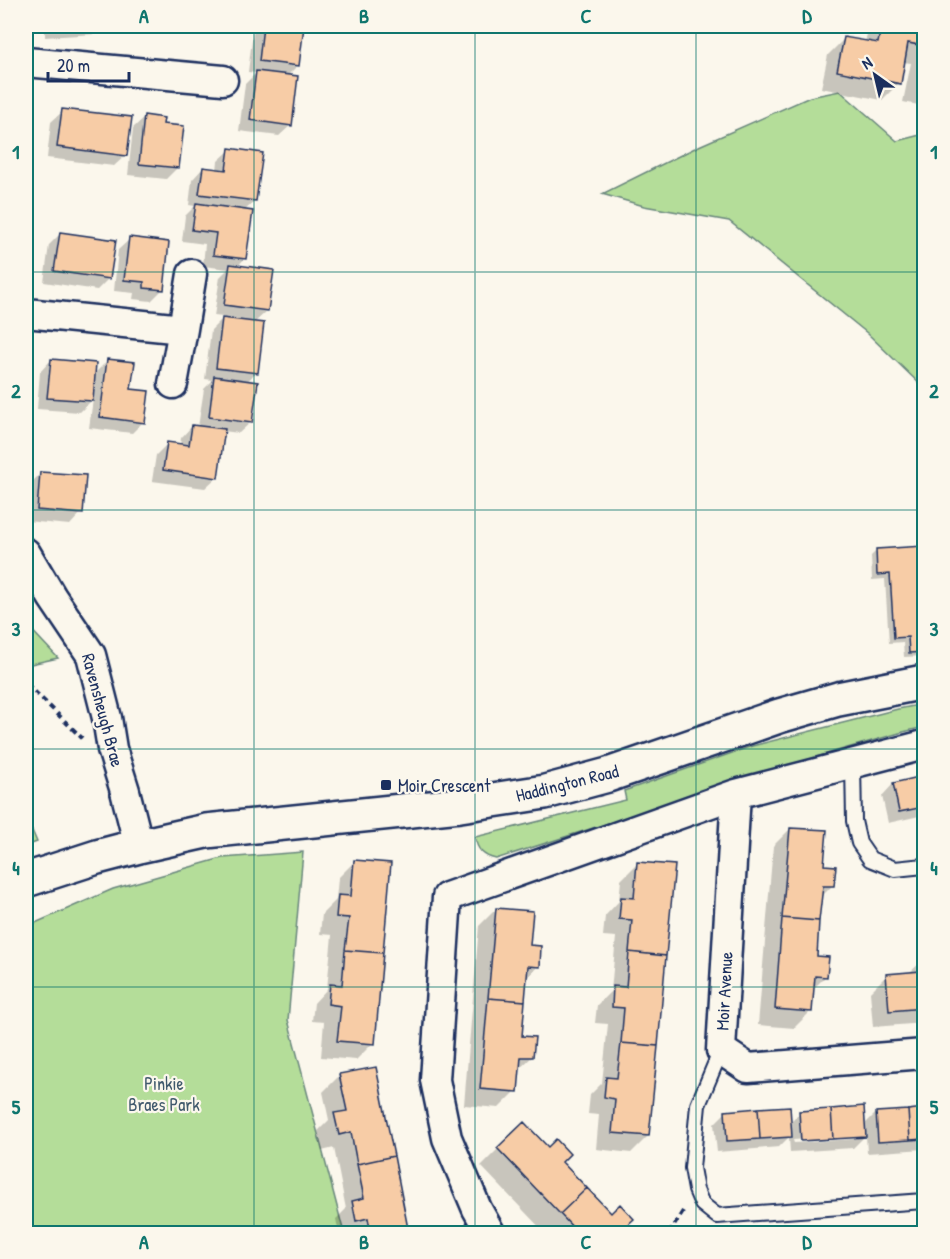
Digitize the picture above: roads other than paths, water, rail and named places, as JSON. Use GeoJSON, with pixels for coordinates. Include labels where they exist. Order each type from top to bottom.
{"type":"FeatureCollection","features":[{"type":"Feature","properties":{"kind":"main road","name":"Haddington Road"},"geometry":{"type":"LineString","coordinates":[[26,880],[97,857],[206,831],[460,805],[545,792],[608,775],[779,716],[838,699],[924,681]]}},
{"type":"Feature","properties":{"kind":"street"},"geometry":{"type":"LineString","coordinates":[[26,62],[223,80]]}},
{"type":"Feature","properties":{"kind":"street"},"geometry":{"type":"LineString","coordinates":[[173,384],[192,274]]}},
{"type":"Feature","properties":{"kind":"street"},"geometry":{"type":"LineString","coordinates":[[26,313],[183,329]]}},
{"type":"Feature","properties":{"kind":"street","name":"Ravensheugh Brae"},"geometry":{"type":"LineString","coordinates":[[26,553],[91,655],[107,718],[112,749],[139,846]]}},
{"type":"Feature","properties":{"kind":"street"},"geometry":{"type":"LineString","coordinates":[[491,1233],[477,1209],[447,1138],[435,1080],[447,897],[735,794],[924,745]]}},
{"type":"Feature","properties":{"kind":"street","name":"Moir Avenue"},"geometry":{"type":"LineString","coordinates":[[735,794],[721,1050],[748,1068],[924,1054]]}},
{"type":"Feature","properties":{"kind":"lane"},"geometry":{"type":"LineString","coordinates":[[853,763],[854,821],[859,843],[870,859],[895,869],[924,866]]}},
{"type":"Feature","properties":{"kind":"lane"},"geometry":{"type":"LineString","coordinates":[[721,1050],[698,1105],[692,1168],[696,1190],[702,1204],[717,1216],[924,1201]]}},
{"type":"Feature","properties":{"kind":"place","name":"Moir Crescent"},"geometry":{"type":"Point","coordinates":[386,785]}},
{"type":"Feature","properties":{"kind":"park label","name":"Pinkie Braes Park"},"geometry":{"type":"Point","coordinates":[164,1093]}}]}
